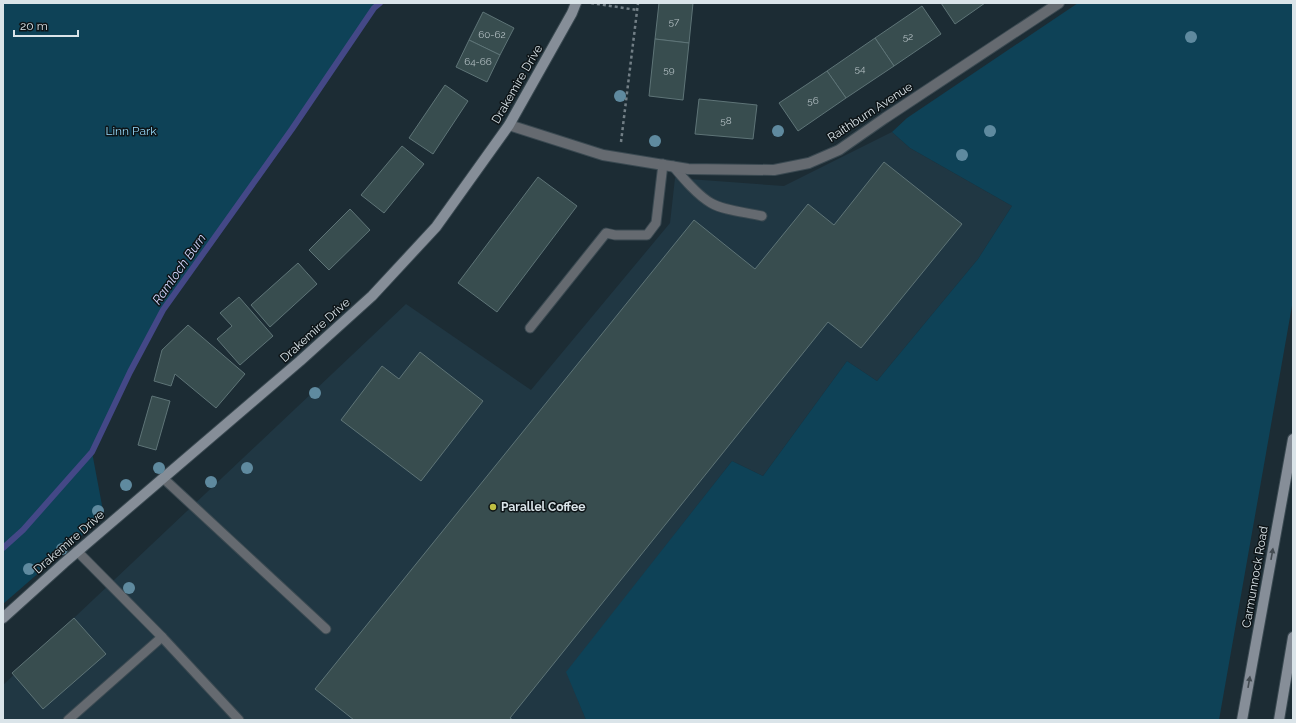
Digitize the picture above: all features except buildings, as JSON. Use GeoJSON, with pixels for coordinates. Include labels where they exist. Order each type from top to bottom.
{"type":"FeatureCollection","features":[{"type":"Feature","properties":{"kind":"street","name":"Drakemire Drive"},"geometry":{"type":"LineString","coordinates":[[3,618],[78,551],[300,361],[372,296],[436,227],[509,125],[572,13],[576,3]]}},
{"type":"Feature","properties":{"kind":"street","name":"Raithburn Avenue"},"geometry":{"type":"LineString","coordinates":[[509,125],[603,155],[688,169],[774,170],[809,163],[839,150],[1059,3]]}},
{"type":"Feature","properties":{"kind":"street","name":"Carmunnock Road"},"geometry":{"type":"LineString","coordinates":[[1242,720],[1293,440]]}},
{"type":"Feature","properties":{"kind":"street"},"geometry":{"type":"LineString","coordinates":[[1279,720],[1293,637]]}},
{"type":"Feature","properties":{"kind":"lane"},"geometry":{"type":"LineString","coordinates":[[668,165],[711,203],[762,216]]}},
{"type":"Feature","properties":{"kind":"lane"},"geometry":{"type":"LineString","coordinates":[[530,328],[606,233],[615,235],[647,235],[656,223],[668,165]]}},
{"type":"Feature","properties":{"kind":"lane"},"geometry":{"type":"LineString","coordinates":[[163,478],[326,629]]}},
{"type":"Feature","properties":{"kind":"lane"},"geometry":{"type":"LineString","coordinates":[[78,551],[162,637],[239,720]]}},
{"type":"Feature","properties":{"kind":"lane"},"geometry":{"type":"LineString","coordinates":[[68,720],[162,637]]}},
{"type":"Feature","properties":{"kind":"path"},"geometry":{"type":"LineString","coordinates":[[588,3],[637,10]]}},
{"type":"Feature","properties":{"kind":"path"},"geometry":{"type":"LineString","coordinates":[[619,158],[638,3]]}},
{"type":"Feature","properties":{"kind":"shaded area"},"geometry":{"type":"Polygon","coordinates":[[[892,132],[910,148],[1012,206],[978,259],[877,381],[847,361],[763,476],[732,461],[567,672],[586,720],[3,720],[3,685],[406,304],[531,390],[670,223],[675,178],[784,186],[892,132]]]}},
{"type":"Feature","properties":{"kind":"green space","name":"Linn Park"},"geometry":{"type":"Polygon","coordinates":[[[3,3],[380,3],[374,8],[163,310],[130,372],[92,452],[104,516],[3,604],[3,3]]]}},
{"type":"Feature","properties":{"kind":"green space"},"geometry":{"type":"Polygon","coordinates":[[[1078,3],[1293,4],[1293,300],[1219,720],[586,720],[566,672],[732,461],[763,476],[847,361],[877,381],[978,259],[1012,206],[910,148],[892,132],[907,118],[1078,3]]]}},
{"type":"Feature","properties":{"kind":"waterway","name":"Ramloch Burn"},"geometry":{"type":"LineString","coordinates":[[3,548],[23,530],[92,452],[130,372],[163,310],[292,129],[374,8],[380,3]]}},
{"type":"Feature","properties":{"kind":"place","name":"Parallel Coffee"},"geometry":{"type":"Point","coordinates":[493,507]}}]}
